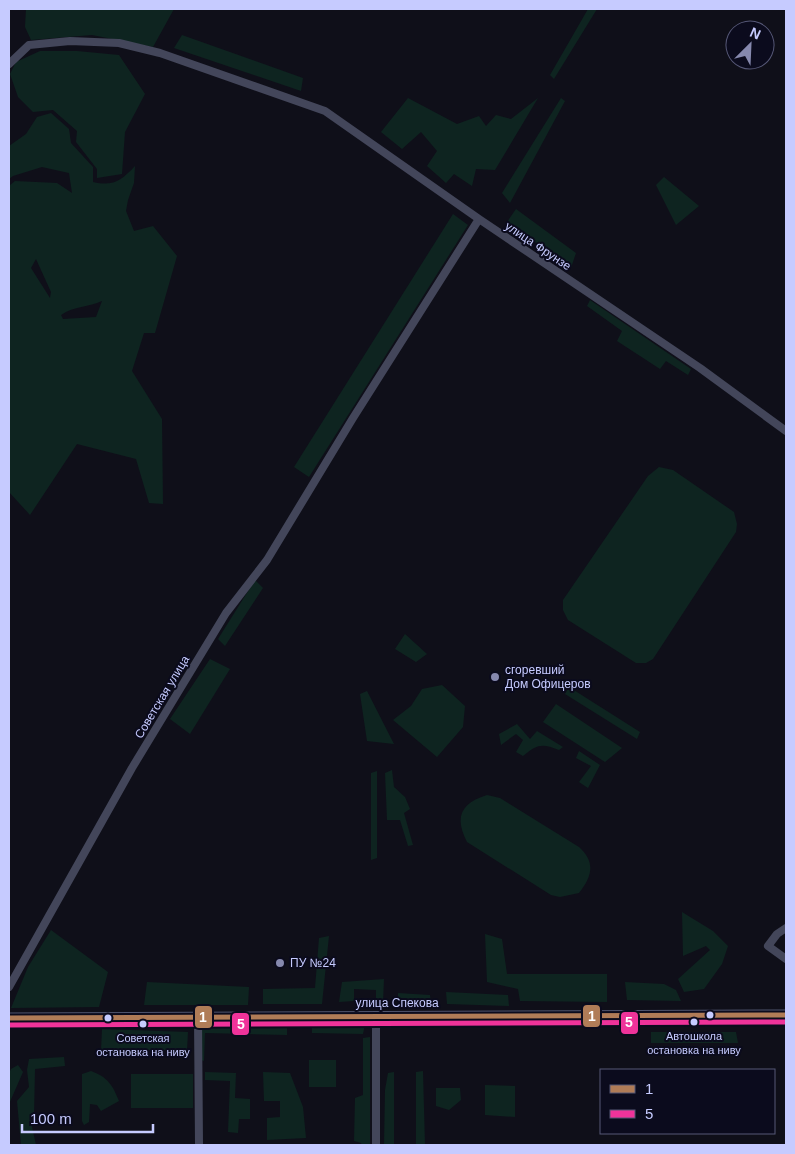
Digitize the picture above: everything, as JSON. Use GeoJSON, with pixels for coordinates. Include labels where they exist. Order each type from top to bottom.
{"type":"FeatureCollection","features":[{"type":"Feature","properties":{"kind":"main road","name":"улица Спекова"},"geometry":{"type":"LineString","coordinates":[[9,1018],[786,1015]]}},
{"type":"Feature","properties":{"kind":"street","name":"улица Фрунзе"},"geometry":{"type":"LineString","coordinates":[[9,64],[29,45],[70,41],[119,43],[160,53],[325,111],[700,368],[786,431]]}},
{"type":"Feature","properties":{"kind":"street","name":"Советская улица"},"geometry":{"type":"LineString","coordinates":[[9,987],[132,768],[226,613],[267,560],[348,426],[480,219]]}},
{"type":"Feature","properties":{"kind":"street"},"geometry":{"type":"LineString","coordinates":[[786,928],[777,934],[768,946],[786,959]]}},
{"type":"Feature","properties":{"kind":"street"},"geometry":{"type":"LineString","coordinates":[[376,1016],[376,1145]]}},
{"type":"Feature","properties":{"kind":"street"},"geometry":{"type":"LineString","coordinates":[[198,1017],[199,1145]]}},
{"type":"Feature","properties":{"kind":"green space"},"geometry":{"type":"Polygon","coordinates":[[[26,9],[174,9],[153,47],[92,35],[31,40],[25,27],[26,9]]]}},
{"type":"Feature","properties":{"kind":"green space"},"geometry":{"type":"Polygon","coordinates":[[[588,9],[597,9],[554,79],[550,75],[588,9]]]}},
{"type":"Feature","properties":{"kind":"green space"},"geometry":{"type":"Polygon","coordinates":[[[182,35],[303,78],[301,91],[174,48],[182,35]]]}},
{"type":"Feature","properties":{"kind":"green space"},"geometry":{"type":"Polygon","coordinates":[[[40,51],[77,51],[119,55],[145,94],[125,132],[122,174],[97,178],[97,169],[76,142],[77,131],[53,110],[33,112],[18,97],[10,74],[16,62],[40,51]]]}},
{"type":"Feature","properties":{"kind":"green space"},"geometry":{"type":"Polygon","coordinates":[[[408,98],[457,124],[479,116],[486,126],[496,115],[511,119],[538,98],[495,170],[476,169],[472,186],[454,174],[446,183],[427,166],[437,151],[421,132],[402,149],[381,132],[408,98]]]}},
{"type":"Feature","properties":{"kind":"green space"},"geometry":{"type":"Polygon","coordinates":[[[561,98],[565,101],[510,203],[502,193],[561,98]]]}},
{"type":"Feature","properties":{"kind":"green space"},"geometry":{"type":"Polygon","coordinates":[[[51,113],[69,129],[71,143],[93,167],[93,182],[112,183],[121,179],[135,166],[134,183],[126,211],[134,231],[153,226],[177,256],[155,333],[144,333],[132,371],[162,419],[163,504],[149,503],[136,459],[77,444],[30,515],[9,492],[9,186],[15,181],[57,183],[72,193],[69,173],[42,167],[9,179],[9,146],[26,134],[37,117],[51,113]],[[36,259],[31,268],[50,298],[51,292],[36,259]],[[102,301],[71,310],[61,315],[63,319],[96,317],[102,301]]]}},
{"type":"Feature","properties":{"kind":"green space"},"geometry":{"type":"Polygon","coordinates":[[[664,177],[699,206],[676,225],[656,185],[664,177]]]}},
{"type":"Feature","properties":{"kind":"green space"},"geometry":{"type":"Polygon","coordinates":[[[516,209],[576,253],[571,268],[507,222],[516,209]]]}},
{"type":"Feature","properties":{"kind":"green space"},"geometry":{"type":"Polygon","coordinates":[[[453,214],[468,225],[309,477],[294,467],[453,214]]]}},
{"type":"Feature","properties":{"kind":"green space"},"geometry":{"type":"Polygon","coordinates":[[[590,300],[691,369],[688,375],[666,361],[660,369],[617,341],[622,331],[587,306],[590,300]]]}},
{"type":"Feature","properties":{"kind":"green space"},"geometry":{"type":"Polygon","coordinates":[[[659,467],[673,470],[734,512],[737,524],[736,532],[653,659],[646,663],[636,663],[568,620],[563,610],[563,600],[648,476],[659,467]]]}},
{"type":"Feature","properties":{"kind":"green space"},"geometry":{"type":"Polygon","coordinates":[[[255,580],[263,588],[225,646],[218,639],[255,580]]]}},
{"type":"Feature","properties":{"kind":"green space"},"geometry":{"type":"Polygon","coordinates":[[[405,634],[427,654],[416,662],[395,649],[405,634]]]}},
{"type":"Feature","properties":{"kind":"green space"},"geometry":{"type":"Polygon","coordinates":[[[210,659],[230,669],[190,734],[170,719],[210,659]]]}},
{"type":"Feature","properties":{"kind":"green space"},"geometry":{"type":"Polygon","coordinates":[[[442,685],[465,706],[463,727],[437,757],[393,720],[411,706],[422,689],[442,685]]]}},
{"type":"Feature","properties":{"kind":"green space"},"geometry":{"type":"Polygon","coordinates":[[[569,687],[640,732],[637,739],[565,694],[569,687]]]}},
{"type":"Feature","properties":{"kind":"green space"},"geometry":{"type":"Polygon","coordinates":[[[367,691],[394,744],[367,741],[360,694],[367,691]]]}},
{"type":"Feature","properties":{"kind":"green space"},"geometry":{"type":"Polygon","coordinates":[[[556,704],[622,748],[605,762],[543,722],[556,704]]]}},
{"type":"Feature","properties":{"kind":"green space"},"geometry":{"type":"Polygon","coordinates":[[[517,724],[530,739],[537,731],[563,747],[559,750],[548,746],[540,746],[523,756],[516,752],[523,740],[516,734],[501,745],[499,734],[517,724]]]}},
{"type":"Feature","properties":{"kind":"green space"},"geometry":{"type":"Polygon","coordinates":[[[579,751],[600,765],[588,788],[579,782],[591,766],[576,758],[579,751]]]}},
{"type":"Feature","properties":{"kind":"green space"},"geometry":{"type":"Polygon","coordinates":[[[392,770],[394,787],[405,797],[410,809],[404,813],[413,845],[408,846],[400,820],[387,820],[385,773],[392,770]]]}},
{"type":"Feature","properties":{"kind":"green space"},"geometry":{"type":"Polygon","coordinates":[[[377,771],[377,858],[371,860],[371,773],[377,771]]]}},
{"type":"Feature","properties":{"kind":"green space"},"geometry":{"type":"Polygon","coordinates":[[[487,795],[500,798],[579,847],[588,858],[590,870],[587,881],[579,893],[560,897],[551,895],[467,842],[461,825],[462,812],[471,802],[487,795]]]}},
{"type":"Feature","properties":{"kind":"green space"},"geometry":{"type":"Polygon","coordinates":[[[682,912],[713,931],[728,946],[722,964],[704,989],[684,992],[678,979],[710,950],[706,946],[683,956],[682,912]]]}},
{"type":"Feature","properties":{"kind":"green space"},"geometry":{"type":"Polygon","coordinates":[[[51,930],[108,972],[99,1007],[11,1008],[28,967],[51,930]]]}},
{"type":"Feature","properties":{"kind":"green space"},"geometry":{"type":"Polygon","coordinates":[[[485,934],[502,939],[507,974],[607,974],[607,1002],[520,1001],[518,989],[487,982],[485,934]]]}},
{"type":"Feature","properties":{"kind":"green space"},"geometry":{"type":"Polygon","coordinates":[[[329,936],[322,1004],[263,1004],[263,989],[315,988],[319,938],[329,936]]]}},
{"type":"Feature","properties":{"kind":"green space"},"geometry":{"type":"Polygon","coordinates":[[[384,979],[383,1003],[376,1003],[376,990],[354,989],[354,1001],[339,1002],[342,982],[384,979]]]}},
{"type":"Feature","properties":{"kind":"green space"},"geometry":{"type":"Polygon","coordinates":[[[147,982],[249,987],[248,1005],[144,1005],[147,982]]]}},
{"type":"Feature","properties":{"kind":"green space"},"geometry":{"type":"Polygon","coordinates":[[[625,982],[664,984],[676,990],[681,1001],[627,1000],[625,982]]]}},
{"type":"Feature","properties":{"kind":"green space"},"geometry":{"type":"Polygon","coordinates":[[[446,992],[508,995],[509,1006],[447,1004],[446,992]]]}},
{"type":"Feature","properties":{"kind":"green space"},"geometry":{"type":"Polygon","coordinates":[[[398,993],[430,995],[431,1004],[398,1004],[398,993]]]}},
{"type":"Feature","properties":{"kind":"green space"},"geometry":{"type":"Polygon","coordinates":[[[312,1024],[365,1024],[363,1034],[312,1033],[312,1024]]]}},
{"type":"Feature","properties":{"kind":"green space"},"geometry":{"type":"Polygon","coordinates":[[[202,1025],[287,1027],[287,1035],[205,1033],[204,1061],[201,1060],[202,1025]]]}},
{"type":"Feature","properties":{"kind":"green space"},"geometry":{"type":"Polygon","coordinates":[[[102,1029],[188,1032],[187,1050],[101,1050],[102,1029]]]}},
{"type":"Feature","properties":{"kind":"green space"},"geometry":{"type":"Polygon","coordinates":[[[651,1032],[736,1032],[738,1043],[651,1043],[651,1032]]]}},
{"type":"Feature","properties":{"kind":"green space"},"geometry":{"type":"Polygon","coordinates":[[[370,1037],[370,1145],[362,1145],[354,1141],[355,1098],[363,1095],[363,1038],[370,1037]]]}},
{"type":"Feature","properties":{"kind":"green space"},"geometry":{"type":"Polygon","coordinates":[[[64,1057],[65,1066],[35,1069],[34,1116],[30,1118],[36,1145],[21,1145],[17,1101],[29,1087],[27,1070],[29,1059],[64,1057]]]}},
{"type":"Feature","properties":{"kind":"green space"},"geometry":{"type":"Polygon","coordinates":[[[309,1060],[336,1060],[336,1087],[309,1087],[309,1060]]]}},
{"type":"Feature","properties":{"kind":"green space"},"geometry":{"type":"Polygon","coordinates":[[[18,1065],[23,1072],[9,1104],[9,1073],[11,1069],[18,1065]]]}},
{"type":"Feature","properties":{"kind":"green space"},"geometry":{"type":"Polygon","coordinates":[[[91,1071],[102,1076],[109,1083],[119,1101],[101,1111],[97,1105],[90,1104],[89,1122],[84,1125],[82,1121],[82,1074],[91,1071]]]}},
{"type":"Feature","properties":{"kind":"green space"},"geometry":{"type":"Polygon","coordinates":[[[423,1071],[425,1145],[416,1145],[416,1072],[423,1071]]]}},
{"type":"Feature","properties":{"kind":"green space"},"geometry":{"type":"Polygon","coordinates":[[[205,1072],[236,1073],[235,1098],[250,1099],[250,1119],[239,1119],[238,1133],[228,1132],[230,1081],[205,1080],[205,1072]]]}},
{"type":"Feature","properties":{"kind":"green space"},"geometry":{"type":"Polygon","coordinates":[[[263,1072],[290,1073],[303,1107],[306,1138],[267,1140],[267,1118],[280,1117],[280,1101],[264,1101],[263,1072]]]}},
{"type":"Feature","properties":{"kind":"green space"},"geometry":{"type":"Polygon","coordinates":[[[394,1072],[394,1145],[384,1145],[385,1090],[388,1073],[394,1072]]]}},
{"type":"Feature","properties":{"kind":"green space"},"geometry":{"type":"Polygon","coordinates":[[[131,1074],[193,1074],[193,1108],[131,1108],[131,1074]]]}},
{"type":"Feature","properties":{"kind":"green space"},"geometry":{"type":"Polygon","coordinates":[[[485,1085],[515,1086],[515,1117],[485,1115],[485,1085]]]}},
{"type":"Feature","properties":{"kind":"green space"},"geometry":{"type":"Polygon","coordinates":[[[436,1088],[460,1088],[461,1100],[449,1110],[436,1106],[436,1088]]]}},
{"type":"Feature","properties":{"kind":"transit line","name":"1"},"geometry":{"type":"LineString","coordinates":[[9,1018],[786,1015]]}},
{"type":"Feature","properties":{"kind":"transit line","name":"5"},"geometry":{"type":"LineString","coordinates":[[9,1025],[786,1022]]}},
{"type":"Feature","properties":{"kind":"place","name":"сгоревший Дом Офицеров"},"geometry":{"type":"Point","coordinates":[495,677]}},
{"type":"Feature","properties":{"kind":"place","name":"ПУ №24"},"geometry":{"type":"Point","coordinates":[280,963]}},
{"type":"Feature","properties":{"kind":"place","name":"Автошкола остановка на ниву"},"geometry":{"type":"Point","coordinates":[694,1022]}},
{"type":"Feature","properties":{"kind":"place","name":"Советская остановка на ниву"},"geometry":{"type":"Point","coordinates":[143,1024]}}]}
